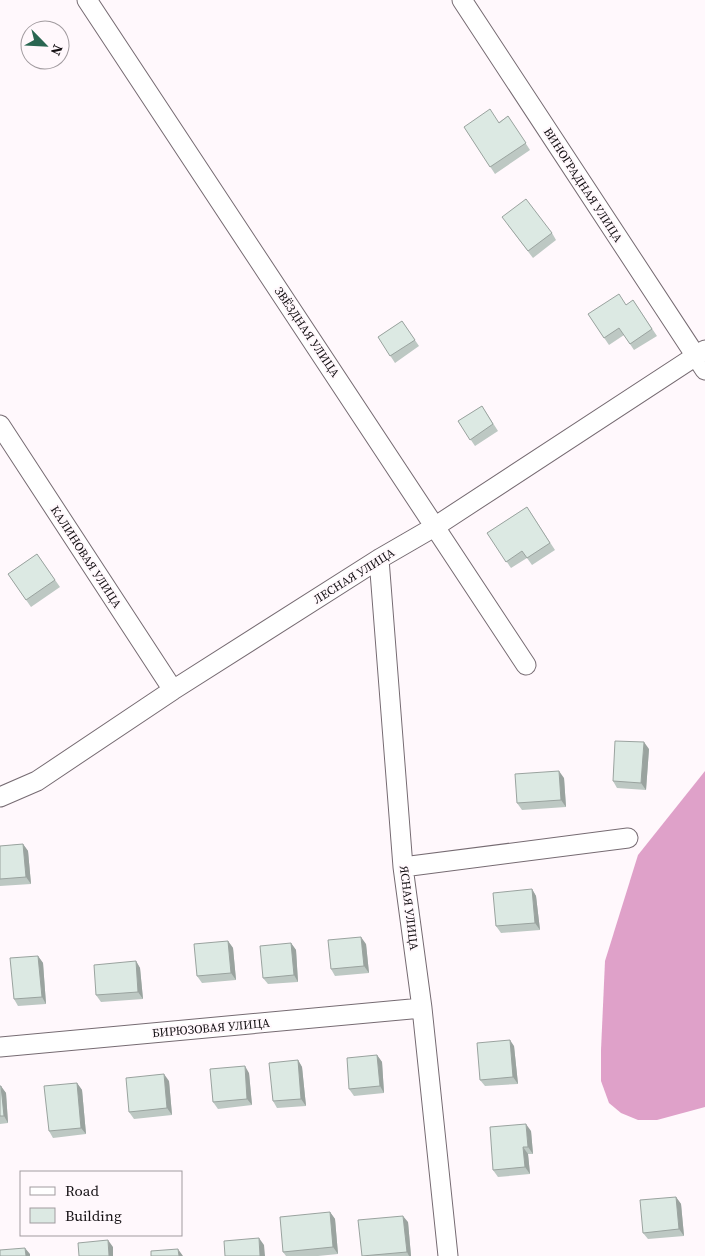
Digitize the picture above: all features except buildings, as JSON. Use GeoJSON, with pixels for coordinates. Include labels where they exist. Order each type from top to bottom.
{"type":"FeatureCollection","features":[{"type":"Feature","properties":{"kind":"street","name":"ЗВЁЗДНАЯ УЛИЦА"},"geometry":{"type":"LineString","coordinates":[[87,0],[526,665]]}},
{"type":"Feature","properties":{"kind":"street","name":"ВИНОГРАДНАЯ УЛИЦА"},"geometry":{"type":"LineString","coordinates":[[462,0],[702,359]]}},
{"type":"Feature","properties":{"kind":"street","name":"ЛЕСНАЯ УЛИЦА"},"geometry":{"type":"LineString","coordinates":[[0,797],[36,781],[173,690],[378,559],[436,526],[702,359]]}},
{"type":"Feature","properties":{"kind":"street","name":"КАЛИНОВАЯ УЛИЦА"},"geometry":{"type":"LineString","coordinates":[[0,425],[173,690]]}},
{"type":"Feature","properties":{"kind":"street","name":"ЯСНАЯ УЛИЦА"},"geometry":{"type":"LineString","coordinates":[[378,559],[403,867],[422,1008],[448,1256]]}},
{"type":"Feature","properties":{"kind":"street"},"geometry":{"type":"LineString","coordinates":[[403,867],[628,838]]}},
{"type":"Feature","properties":{"kind":"street","name":"БИРЮЗОВАЯ УЛИЦА"},"geometry":{"type":"LineString","coordinates":[[0,1047],[422,1008]]}},
{"type":"Feature","properties":{"kind":"shaded area"},"geometry":{"type":"Polygon","coordinates":[[[705,771],[705,1107],[657,1120],[638,1120],[621,1113],[609,1103],[601,1081],[605,961],[638,855],[705,771]]]}}]}
